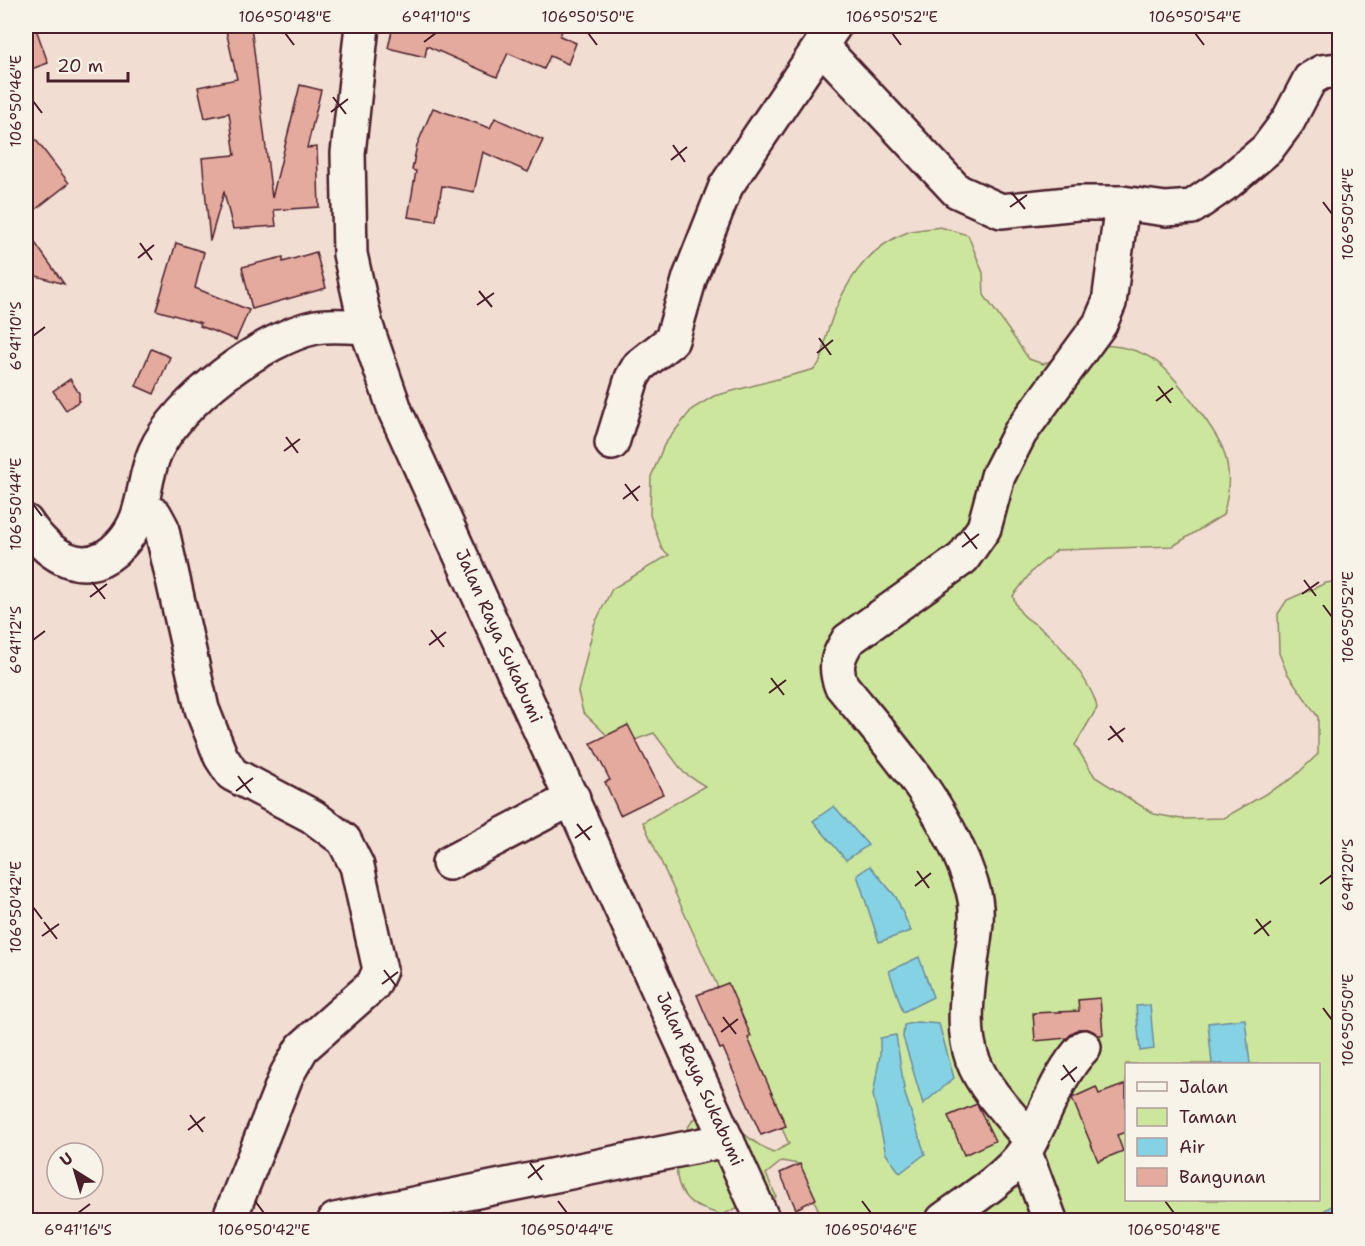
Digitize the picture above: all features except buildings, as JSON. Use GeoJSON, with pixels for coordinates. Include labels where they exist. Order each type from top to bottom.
{"type":"FeatureCollection","features":[{"type":"Feature","properties":{"kind":"main road","name":"Jalan Raya Sukabumi"},"geometry":{"type":"LineString","coordinates":[[362,26],[348,153],[350,254],[366,326],[396,413],[573,798],[763,1221]]}},
{"type":"Feature","properties":{"kind":"main road"},"geometry":{"type":"LineString","coordinates":[[612,443],[632,378],[639,366],[672,340],[690,277],[726,186],[828,36],[957,191],[1001,210],[1057,203],[1122,203],[1166,209],[1192,207],[1267,149],[1288,121],[1310,79],[1322,72],[1340,70]]}},
{"type":"Feature","properties":{"kind":"main road"},"geometry":{"type":"LineString","coordinates":[[1050,1221],[1028,1147],[975,1070],[968,1047],[964,1014],[978,915],[973,890],[948,825],[925,790],[841,685],[836,671],[838,656],[848,640],[963,558],[984,528],[998,476],[1020,433],[1100,324],[1109,303],[1122,203]]}},
{"type":"Feature","properties":{"kind":"main road"},"geometry":{"type":"LineString","coordinates":[[26,522],[50,550],[70,563],[95,562],[121,545],[142,510],[146,476],[156,450],[183,409],[267,346],[316,327],[366,326]]}},
{"type":"Feature","properties":{"kind":"main road"},"geometry":{"type":"LineString","coordinates":[[142,510],[155,515],[161,526],[202,709],[221,757],[232,774],[312,816],[344,840],[357,866],[380,970],[373,985],[302,1048],[287,1074],[229,1221]]}},
{"type":"Feature","properties":{"kind":"main road"},"geometry":{"type":"LineString","coordinates":[[449,863],[573,798]]}},
{"type":"Feature","properties":{"kind":"main road"},"geometry":{"type":"LineString","coordinates":[[944,1221],[1028,1147],[1061,1078],[1071,1061],[1084,1047]]}},
{"type":"Feature","properties":{"kind":"main road"},"geometry":{"type":"LineString","coordinates":[[335,1221],[727,1140]]}},
{"type":"Feature","properties":{"kind":"green space"},"geometry":{"type":"Polygon","coordinates":[[[940,227],[968,235],[983,273],[984,295],[1029,359],[1043,364],[1077,350],[1095,346],[1127,348],[1140,353],[1163,367],[1188,395],[1224,452],[1228,468],[1228,484],[1223,515],[1173,546],[1057,550],[1033,570],[1013,596],[1023,615],[1056,642],[1070,659],[1095,700],[1097,708],[1075,745],[1095,777],[1154,814],[1181,819],[1224,818],[1293,778],[1318,754],[1318,717],[1287,673],[1279,653],[1278,614],[1287,600],[1326,583],[1339,581],[1339,1202],[1308,1220],[823,1220],[798,1164],[782,1161],[766,1174],[776,1196],[772,1205],[749,1202],[722,1215],[695,1205],[686,1198],[677,1178],[676,1166],[685,1132],[692,1121],[706,1111],[725,1120],[773,1153],[789,1144],[643,822],[705,786],[684,773],[654,733],[618,746],[583,712],[578,692],[594,625],[612,589],[669,555],[662,549],[650,515],[651,477],[664,445],[692,409],[714,396],[815,369],[824,350],[833,315],[857,272],[879,248],[915,230],[940,227]]]}},
{"type":"Feature","properties":{"kind":"water"},"geometry":{"type":"Polygon","coordinates":[[[834,806],[868,845],[846,860],[813,821],[834,806]]]}},
{"type":"Feature","properties":{"kind":"water"},"geometry":{"type":"Polygon","coordinates":[[[870,866],[896,897],[911,931],[879,942],[857,875],[870,866]]]}},
{"type":"Feature","properties":{"kind":"water"},"geometry":{"type":"Polygon","coordinates":[[[919,957],[933,997],[903,1012],[889,971],[919,957]]]}},
{"type":"Feature","properties":{"kind":"water"},"geometry":{"type":"Polygon","coordinates":[[[1150,1005],[1154,1049],[1140,1051],[1136,1006],[1150,1005]]]}},
{"type":"Feature","properties":{"kind":"water"},"geometry":{"type":"Polygon","coordinates":[[[1245,1019],[1250,1063],[1212,1063],[1208,1023],[1245,1019]]]}},
{"type":"Feature","properties":{"kind":"water"},"geometry":{"type":"Polygon","coordinates":[[[917,1022],[939,1024],[954,1078],[923,1104],[903,1037],[904,1025],[917,1022]]]}},
{"type":"Feature","properties":{"kind":"water"},"geometry":{"type":"Polygon","coordinates":[[[896,1035],[905,1094],[925,1154],[900,1173],[886,1154],[873,1095],[880,1055],[880,1038],[896,1035]]]}},
{"type":"Feature","properties":{"kind":"water"},"geometry":{"type":"Polygon","coordinates":[[[1339,1199],[1339,1220],[1314,1220],[1339,1199]]]}}]}
